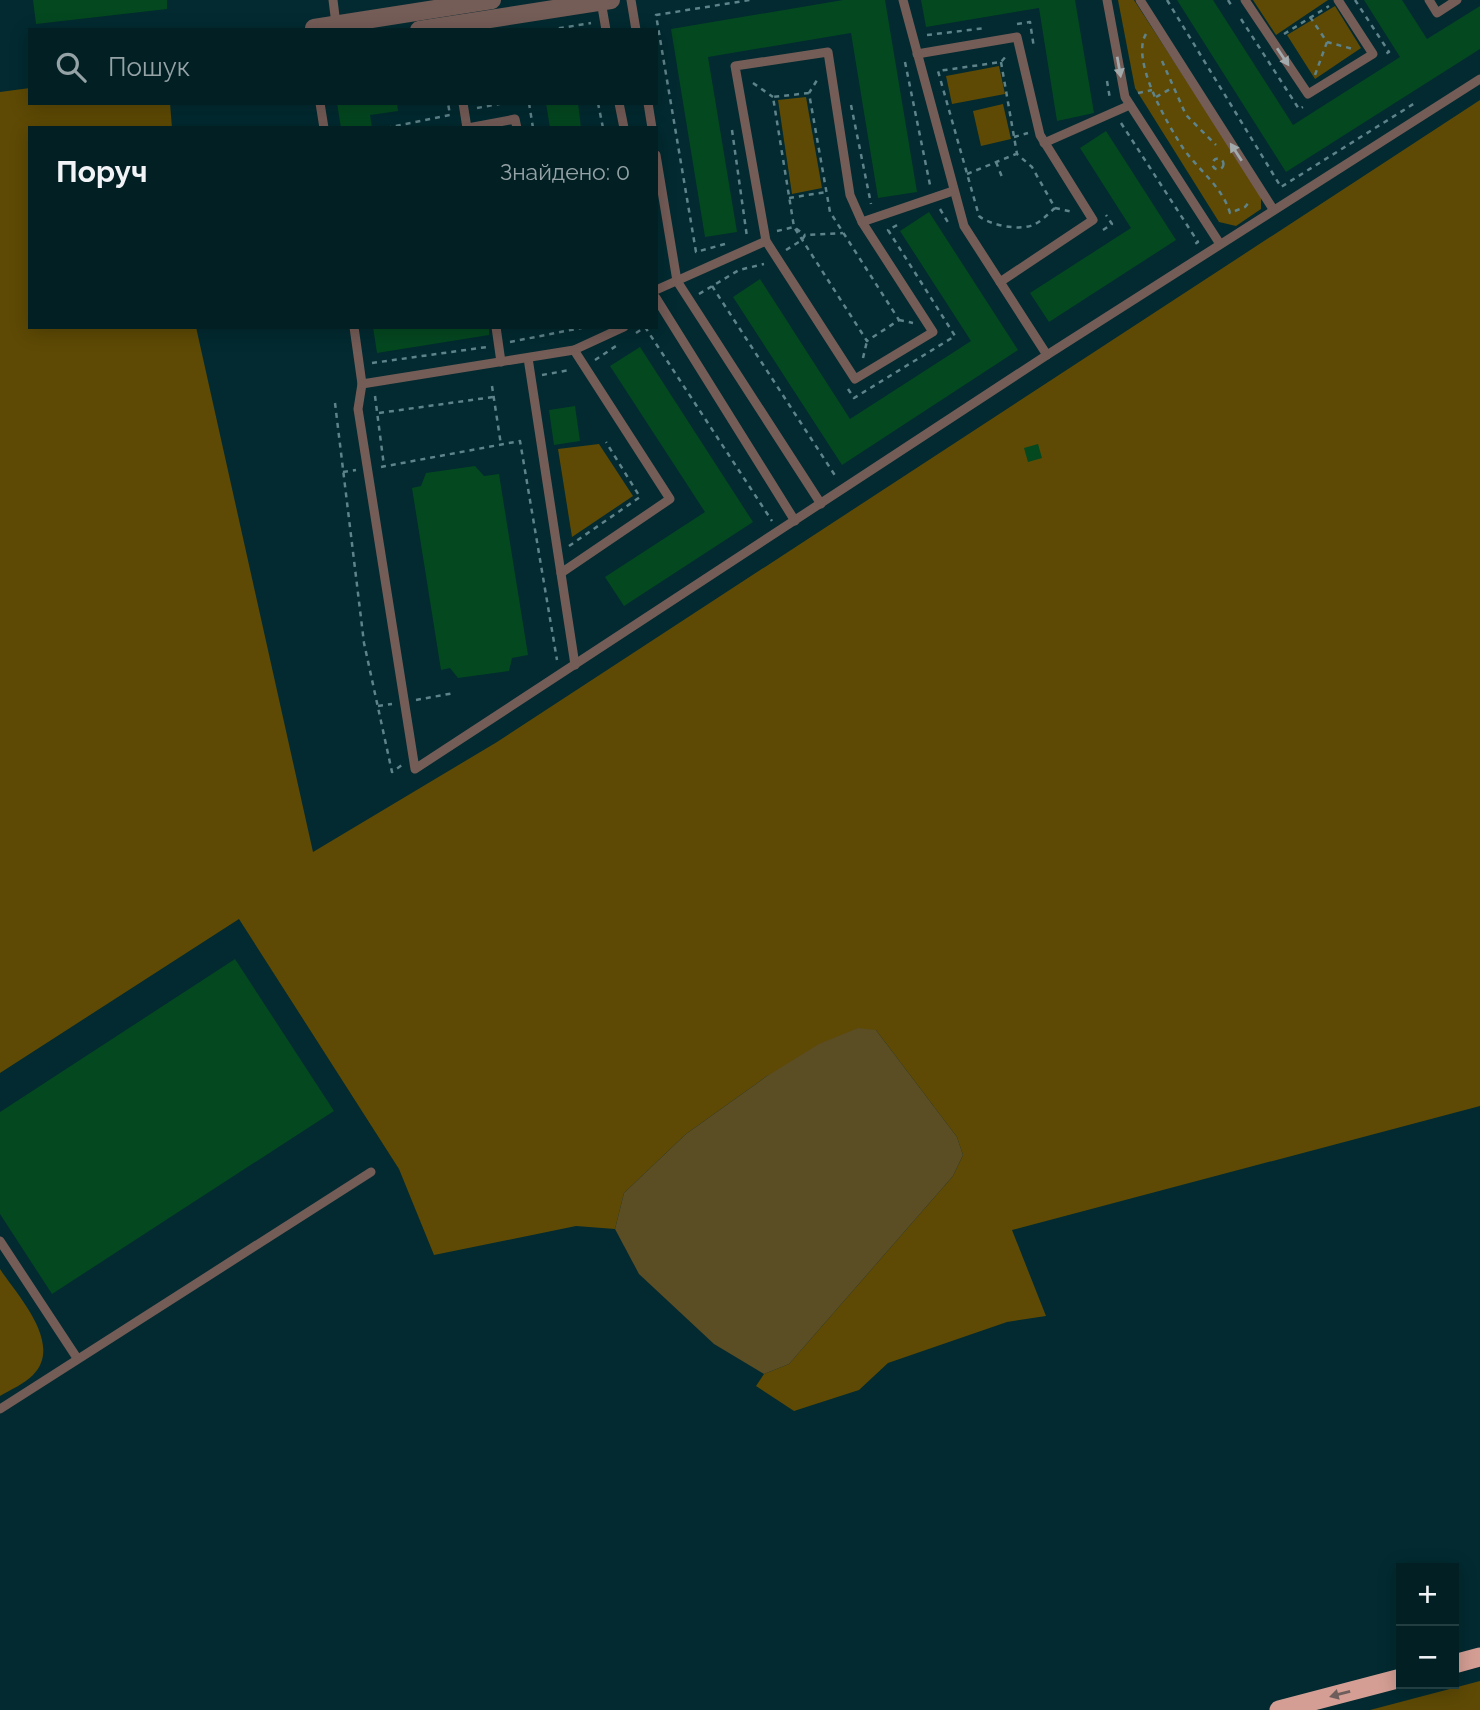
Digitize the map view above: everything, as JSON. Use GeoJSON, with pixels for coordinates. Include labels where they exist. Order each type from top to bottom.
{"type":"FeatureCollection","features":[{"type":"Feature","properties":{"kind":"highway"},"geometry":{"type":"LineString","coordinates":[[1459,1663],[1480,1657]]}},
{"type":"Feature","properties":{"kind":"highway"},"geometry":{"type":"LineString","coordinates":[[1279,1710],[1396,1679]]}},
{"type":"Feature","properties":{"kind":"street"},"geometry":{"type":"LineString","coordinates":[[314,28],[492,0]]}},
{"type":"Feature","properties":{"kind":"street"},"geometry":{"type":"LineString","coordinates":[[451,27],[606,1]]}},
{"type":"Feature","properties":{"kind":"lane"},"geometry":{"type":"LineString","coordinates":[[333,0],[336,24]]}},
{"type":"Feature","properties":{"kind":"lane"},"geometry":{"type":"LineString","coordinates":[[631,0],[636,28]]}},
{"type":"Feature","properties":{"kind":"lane"},"geometry":{"type":"LineString","coordinates":[[902,0],[964,226],[1047,355]]}},
{"type":"Feature","properties":{"kind":"lane"},"geometry":{"type":"LineString","coordinates":[[1107,0],[1125,97],[1220,244]]}},
{"type":"Feature","properties":{"kind":"lane"},"geometry":{"type":"LineString","coordinates":[[1140,0],[1273,209]]}},
{"type":"Feature","properties":{"kind":"lane"},"geometry":{"type":"LineString","coordinates":[[1245,0],[1308,94],[1373,54],[1338,0]]}},
{"type":"Feature","properties":{"kind":"lane"},"geometry":{"type":"LineString","coordinates":[[1429,0],[1437,13],[1457,0]]}},
{"type":"Feature","properties":{"kind":"lane"},"geometry":{"type":"LineString","coordinates":[[606,1],[607,28]]}},
{"type":"Feature","properties":{"kind":"lane"},"geometry":{"type":"LineString","coordinates":[[917,54],[1017,37],[1033,114],[1044,142],[1093,220],[1000,282]]}},
{"type":"Feature","properties":{"kind":"lane"},"geometry":{"type":"LineString","coordinates":[[828,52],[850,195],[862,222],[933,332],[855,379],[774,257],[765,237],[736,73],[735,66],[828,52]]}},
{"type":"Feature","properties":{"kind":"lane"},"geometry":{"type":"LineString","coordinates":[[354,329],[362,384],[358,409],[415,769],[574,661],[795,521],[1273,209],[1480,79]]}},
{"type":"Feature","properties":{"kind":"lane"},"geometry":{"type":"LineString","coordinates":[[320,105],[324,126]]}},
{"type":"Feature","properties":{"kind":"lane"},"geometry":{"type":"LineString","coordinates":[[463,105],[468,126]]}},
{"type":"Feature","properties":{"kind":"lane"},"geometry":{"type":"LineString","coordinates":[[619,105],[624,126]]}},
{"type":"Feature","properties":{"kind":"lane"},"geometry":{"type":"LineString","coordinates":[[648,105],[652,126]]}},
{"type":"Feature","properties":{"kind":"lane"},"geometry":{"type":"LineString","coordinates":[[1044,142],[1130,105]]}},
{"type":"Feature","properties":{"kind":"lane"},"geometry":{"type":"LineString","coordinates":[[477,126],[515,118],[517,126]]}},
{"type":"Feature","properties":{"kind":"lane"},"geometry":{"type":"LineString","coordinates":[[658,167],[677,281],[821,504]]}},
{"type":"Feature","properties":{"kind":"lane"},"geometry":{"type":"LineString","coordinates":[[862,222],[953,191]]}},
{"type":"Feature","properties":{"kind":"lane"},"geometry":{"type":"LineString","coordinates":[[658,289],[765,237]]}},
{"type":"Feature","properties":{"kind":"lane"},"geometry":{"type":"LineString","coordinates":[[658,301],[795,521]]}},
{"type":"Feature","properties":{"kind":"lane"},"geometry":{"type":"LineString","coordinates":[[495,329],[501,362]]}},
{"type":"Feature","properties":{"kind":"lane"},"geometry":{"type":"LineString","coordinates":[[362,384],[574,350],[620,329]]}},
{"type":"Feature","properties":{"kind":"lane"},"geometry":{"type":"LineString","coordinates":[[561,573],[670,499],[574,350]]}},
{"type":"Feature","properties":{"kind":"lane"},"geometry":{"type":"LineString","coordinates":[[528,358],[574,661]]}},
{"type":"Feature","properties":{"kind":"lane"},"geometry":{"type":"LineString","coordinates":[[0,1409],[371,1172]]}},
{"type":"Feature","properties":{"kind":"lane"},"geometry":{"type":"LineString","coordinates":[[0,1241],[77,1358]]}},
{"type":"Feature","properties":{"kind":"path"},"geometry":{"type":"LineString","coordinates":[[1167,0],[1281,187],[1422,99]]}},
{"type":"Feature","properties":{"kind":"path"},"geometry":{"type":"LineString","coordinates":[[1228,0],[1298,110],[1304,106]]}},
{"type":"Feature","properties":{"kind":"path"},"geometry":{"type":"LineString","coordinates":[[1272,41],[1338,0]]}},
{"type":"Feature","properties":{"kind":"path"},"geometry":{"type":"LineString","coordinates":[[1310,17],[1327,42],[1384,55],[1389,52],[1355,0]]}},
{"type":"Feature","properties":{"kind":"path"},"geometry":{"type":"LineString","coordinates":[[1016,24],[1030,22],[1037,60]]}},
{"type":"Feature","properties":{"kind":"path"},"geometry":{"type":"LineString","coordinates":[[583,24],[584,28]]}},
{"type":"Feature","properties":{"kind":"path"},"geometry":{"type":"LineString","coordinates":[[925,36],[990,27]]}},
{"type":"Feature","properties":{"kind":"path"},"geometry":{"type":"LineString","coordinates":[[1152,35],[1146,34],[1141,49],[1156,97],[1184,150],[1219,189],[1230,213],[1228,221]]}},
{"type":"Feature","properties":{"kind":"path"},"geometry":{"type":"LineString","coordinates":[[903,54],[931,190]]}},
{"type":"Feature","properties":{"kind":"path"},"geometry":{"type":"LineString","coordinates":[[1162,60],[1171,88],[1186,115],[1202,134],[1220,148]]}},
{"type":"Feature","properties":{"kind":"path"},"geometry":{"type":"LineString","coordinates":[[1001,62],[1017,154],[1032,167],[1055,208],[1034,225],[1021,227],[985,222],[979,216],[938,71],[1001,62]]}},
{"type":"Feature","properties":{"kind":"path"},"geometry":{"type":"LineString","coordinates":[[736,73],[773,97],[809,93],[830,212],[899,320],[867,341],[794,227],[773,97]]}},
{"type":"Feature","properties":{"kind":"path"},"geometry":{"type":"LineString","coordinates":[[1107,81],[1114,112],[1198,242],[1186,249]]}},
{"type":"Feature","properties":{"kind":"path"},"geometry":{"type":"LineString","coordinates":[[1156,97],[1171,88]]}},
{"type":"Feature","properties":{"kind":"path"},"geometry":{"type":"LineString","coordinates":[[392,126],[450,115],[448,105]]}},
{"type":"Feature","properties":{"kind":"path"},"geometry":{"type":"LineString","coordinates":[[474,105],[475,109],[495,105]]}},
{"type":"Feature","properties":{"kind":"path"},"geometry":{"type":"LineString","coordinates":[[528,105],[533,126]]}},
{"type":"Feature","properties":{"kind":"path"},"geometry":{"type":"LineString","coordinates":[[598,105],[603,126]]}},
{"type":"Feature","properties":{"kind":"path"},"geometry":{"type":"LineString","coordinates":[[967,174],[1017,154]]}},
{"type":"Feature","properties":{"kind":"path"},"geometry":{"type":"LineString","coordinates":[[996,162],[1002,177]]}},
{"type":"Feature","properties":{"kind":"path"},"geometry":{"type":"LineString","coordinates":[[789,198],[826,192]]}},
{"type":"Feature","properties":{"kind":"path"},"geometry":{"type":"LineString","coordinates":[[1230,213],[1245,208],[1254,197]]}},
{"type":"Feature","properties":{"kind":"path"},"geometry":{"type":"LineString","coordinates":[[871,204],[883,202]]}},
{"type":"Feature","properties":{"kind":"path"},"geometry":{"type":"LineString","coordinates":[[936,204],[951,226]]}},
{"type":"Feature","properties":{"kind":"path"},"geometry":{"type":"LineString","coordinates":[[1101,231],[1112,224],[1105,213]]}},
{"type":"Feature","properties":{"kind":"path"},"geometry":{"type":"LineString","coordinates":[[846,387],[854,398],[954,336],[888,230],[900,223]]}},
{"type":"Feature","properties":{"kind":"path"},"geometry":{"type":"LineString","coordinates":[[765,237],[794,227]]}},
{"type":"Feature","properties":{"kind":"path"},"geometry":{"type":"LineString","coordinates":[[794,227],[805,235],[843,233]]}},
{"type":"Feature","properties":{"kind":"path"},"geometry":{"type":"LineString","coordinates":[[774,257],[802,240],[805,235]]}},
{"type":"Feature","properties":{"kind":"path"},"geometry":{"type":"LineString","coordinates":[[771,274],[763,263],[739,270],[712,286],[837,477],[814,493]]}},
{"type":"Feature","properties":{"kind":"path"},"geometry":{"type":"LineString","coordinates":[[359,365],[498,345],[576,329]]}},
{"type":"Feature","properties":{"kind":"path"},"geometry":{"type":"LineString","coordinates":[[635,334],[642,329]]}},
{"type":"Feature","properties":{"kind":"path"},"geometry":{"type":"LineString","coordinates":[[646,329],[772,521],[788,510]]}},
{"type":"Feature","properties":{"kind":"path"},"geometry":{"type":"LineString","coordinates":[[540,376],[584,367],[625,340]]}},
{"type":"Feature","properties":{"kind":"path"},"geometry":{"type":"LineString","coordinates":[[492,386],[501,445]]}},
{"type":"Feature","properties":{"kind":"path"},"geometry":{"type":"LineString","coordinates":[[377,413],[493,397]]}},
{"type":"Feature","properties":{"kind":"path"},"geometry":{"type":"LineString","coordinates":[[335,403],[364,643],[392,772],[413,757]]}},
{"type":"Feature","properties":{"kind":"path"},"geometry":{"type":"LineString","coordinates":[[382,480],[380,466],[520,441],[558,666],[574,661]]}},
{"type":"Feature","properties":{"kind":"path"},"geometry":{"type":"LineString","coordinates":[[569,546],[640,497],[606,442]]}},
{"type":"Feature","properties":{"kind":"path"},"geometry":{"type":"LineString","coordinates":[[567,533],[572,565]]}},
{"type":"Feature","properties":{"kind":"path"},"geometry":{"type":"LineString","coordinates":[[416,700],[418,712]]}},
{"type":"Feature","properties":{"kind":"shaded area"},"geometry":{"type":"Polygon","coordinates":[[[1118,0],[1134,0],[1261,195],[1261,209],[1236,226],[1219,222],[1135,88],[1118,0]]]}},
{"type":"Feature","properties":{"kind":"shaded area"},"geometry":{"type":"Polygon","coordinates":[[[1253,0],[1328,0],[1276,35],[1253,0]]]}},
{"type":"Feature","properties":{"kind":"shaded area"},"geometry":{"type":"Polygon","coordinates":[[[1335,6],[1361,48],[1315,79],[1287,35],[1335,6]]]}},
{"type":"Feature","properties":{"kind":"shaded area"},"geometry":{"type":"Polygon","coordinates":[[[999,66],[1005,94],[952,104],[946,76],[999,66]]]}},
{"type":"Feature","properties":{"kind":"shaded area"},"geometry":{"type":"Polygon","coordinates":[[[28,88],[28,105],[170,105],[172,126],[28,126],[28,329],[196,329],[313,852],[497,742],[1480,100],[1480,1106],[1012,1230],[1046,1316],[1007,1322],[888,1363],[859,1390],[794,1411],[756,1386],[764,1374],[789,1364],[953,1176],[963,1155],[957,1137],[876,1030],[767,1076],[686,1134],[624,1193],[615,1229],[576,1226],[434,1255],[399,1169],[239,919],[0,1073],[0,92],[28,88]]]}},
{"type":"Feature","properties":{"kind":"shaded area"},"geometry":{"type":"Polygon","coordinates":[[[806,97],[822,188],[792,194],[778,100],[806,97]]]}},
{"type":"Feature","properties":{"kind":"shaded area"},"geometry":{"type":"Polygon","coordinates":[[[1003,104],[1011,139],[981,146],[973,111],[1003,104]]]}},
{"type":"Feature","properties":{"kind":"shaded area"},"geometry":{"type":"Polygon","coordinates":[[[599,444],[633,496],[572,537],[558,449],[599,444]]]}},
{"type":"Feature","properties":{"kind":"shaded area"},"geometry":{"type":"Polygon","coordinates":[[[858,1028],[876,1030],[957,1137],[963,1155],[953,1176],[789,1364],[764,1374],[714,1344],[639,1274],[615,1229],[624,1193],[686,1134],[767,1076],[819,1044],[858,1028]]]}},
{"type":"Feature","properties":{"kind":"shaded area"},"geometry":{"type":"Polygon","coordinates":[[[0,1269],[34,1320],[41,1335],[43,1349],[41,1363],[33,1375],[0,1396],[0,1269]]]}},
{"type":"Feature","properties":{"kind":"shaded area"},"geometry":{"type":"Polygon","coordinates":[[[1480,1681],[1480,1710],[1370,1710],[1450,1689],[1459,1689],[1459,1687],[1480,1681]]]}},
{"type":"Feature","properties":{"kind":"building"},"geometry":{"type":"Polygon","coordinates":[[[33,0],[167,0],[167,9],[36,24],[33,0]]]}},
{"type":"Feature","properties":{"kind":"building"},"geometry":{"type":"Polygon","coordinates":[[[843,0],[885,0],[917,192],[878,198],[851,33],[708,57],[737,232],[705,237],[671,29],[843,0]]]}},
{"type":"Feature","properties":{"kind":"building"},"geometry":{"type":"Polygon","coordinates":[[[921,0],[1075,0],[1094,113],[1057,121],[1039,8],[926,27],[921,0]]]}},
{"type":"Feature","properties":{"kind":"building"},"geometry":{"type":"Polygon","coordinates":[[[1177,0],[1213,0],[1293,125],[1400,57],[1364,0],[1402,0],[1427,39],[1480,6],[1480,49],[1286,172],[1177,0]]]}},
{"type":"Feature","properties":{"kind":"building"},"geometry":{"type":"Polygon","coordinates":[[[337,105],[397,105],[398,111],[370,115],[372,126],[341,126],[337,105]]]}},
{"type":"Feature","properties":{"kind":"building"},"geometry":{"type":"Polygon","coordinates":[[[546,105],[578,105],[581,126],[550,126],[546,105]]]}},
{"type":"Feature","properties":{"kind":"building"},"geometry":{"type":"Polygon","coordinates":[[[1106,131],[1176,240],[1049,322],[1030,293],[1131,228],[1080,148],[1106,131]]]}},
{"type":"Feature","properties":{"kind":"building"},"geometry":{"type":"Polygon","coordinates":[[[929,212],[1018,350],[842,465],[733,297],[760,279],[850,419],[971,341],[900,231],[929,212]]]}},
{"type":"Feature","properties":{"kind":"building"},"geometry":{"type":"Polygon","coordinates":[[[373,329],[489,329],[489,335],[377,353],[373,329]]]}},
{"type":"Feature","properties":{"kind":"building"},"geometry":{"type":"Polygon","coordinates":[[[640,347],[753,522],[624,606],[605,577],[705,512],[610,366],[640,347]]]}},
{"type":"Feature","properties":{"kind":"building"},"geometry":{"type":"Polygon","coordinates":[[[575,406],[580,441],[554,445],[549,410],[575,406]]]}},
{"type":"Feature","properties":{"kind":"building"},"geometry":{"type":"Polygon","coordinates":[[[1038,444],[1042,458],[1028,462],[1024,448],[1038,444]]]}},
{"type":"Feature","properties":{"kind":"building"},"geometry":{"type":"Polygon","coordinates":[[[475,466],[484,476],[499,474],[528,655],[512,658],[509,671],[458,678],[450,668],[441,670],[412,488],[421,486],[426,473],[475,466]]]}},
{"type":"Feature","properties":{"kind":"building"},"geometry":{"type":"Polygon","coordinates":[[[235,959],[334,1111],[52,1294],[0,1214],[0,1112],[235,959]]]}}]}
